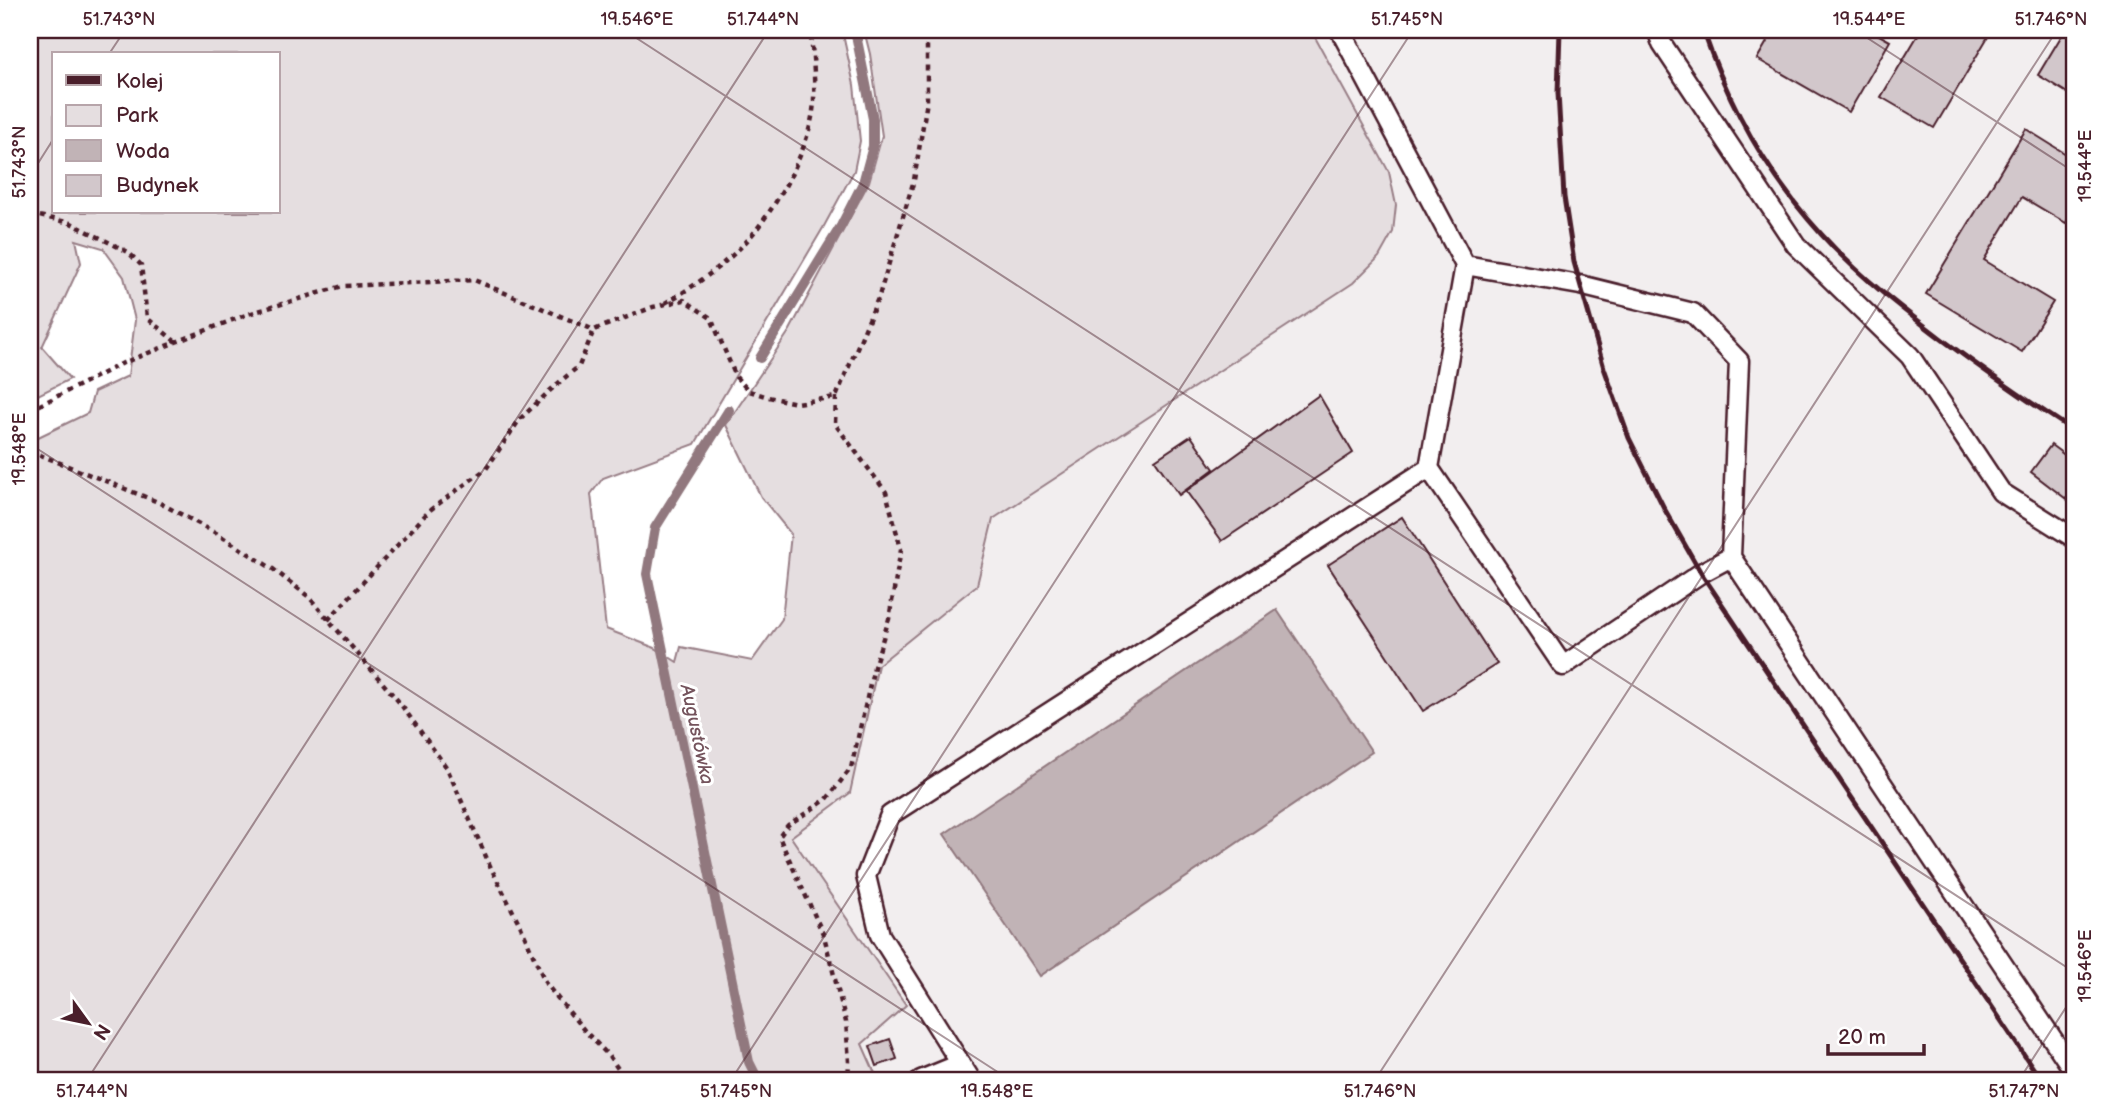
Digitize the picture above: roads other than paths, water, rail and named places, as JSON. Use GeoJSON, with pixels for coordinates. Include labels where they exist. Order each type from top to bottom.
{"type":"FeatureCollection","features":[{"type":"Feature","properties":{"kind":"lane"},"geometry":{"type":"LineString","coordinates":[[1340,30],[1465,265],[1429,468],[1563,666],[1701,573],[1731,557]]}},
{"type":"Feature","properties":{"kind":"lane"},"geometry":{"type":"LineString","coordinates":[[1657,30],[1662,44],[1796,245],[1910,356],[2001,492],[2074,538]]}},
{"type":"Feature","properties":{"kind":"lane"},"geometry":{"type":"LineString","coordinates":[[1465,265],[1580,285],[1693,313],[1739,360],[1731,557],[2074,1071]]}},
{"type":"Feature","properties":{"kind":"lane"},"geometry":{"type":"LineString","coordinates":[[971,1080],[880,935],[866,876],[890,815],[1429,468]]}},
{"type":"Feature","properties":{"kind":"lane"},"geometry":{"type":"LineString","coordinates":[[921,1080],[960,1064]]}},
{"type":"Feature","properties":{"kind":"water"},"geometry":{"type":"Polygon","coordinates":[[[1277,610],[1372,752],[1040,976],[944,834],[1277,610]]]}},
{"type":"Feature","properties":{"kind":"waterway","name":"Augustówka"},"geometry":{"type":"LineString","coordinates":[[760,358],[841,226],[863,183],[873,146],[873,119],[855,30]]}},
{"type":"Feature","properties":{"kind":"waterway","name":"Augustówka"},"geometry":{"type":"LineString","coordinates":[[729,410],[655,528],[647,574],[749,1062],[758,1080]]}},
{"type":"Feature","properties":{"kind":"railway"},"geometry":{"type":"LineString","coordinates":[[1560,30],[1558,93],[1564,197],[1574,262],[1604,368],[1629,438],[1665,510],[1701,573],[2041,1080]]}},
{"type":"Feature","properties":{"kind":"railway"},"geometry":{"type":"LineString","coordinates":[[1703,30],[1725,86],[1752,139],[1785,189],[1822,235],[1865,277],[1911,316],[2074,431]]}}]}
